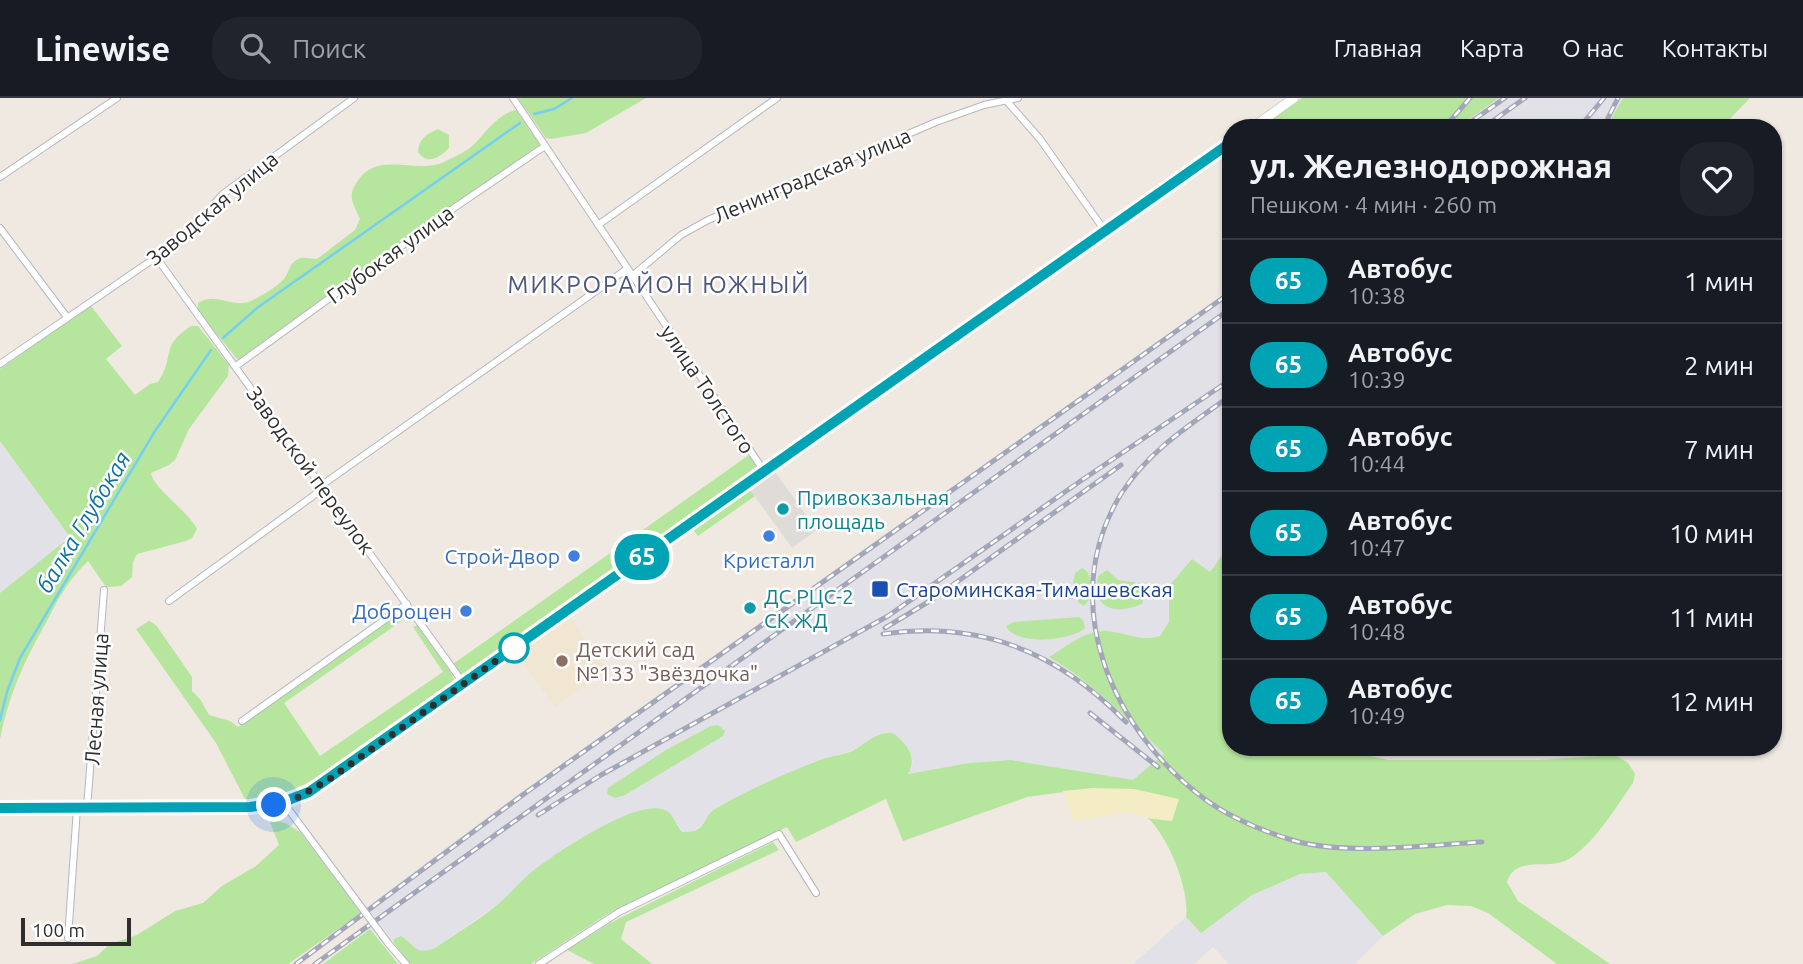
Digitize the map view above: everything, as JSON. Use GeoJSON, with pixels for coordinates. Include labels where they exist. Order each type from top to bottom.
{"type":"FeatureCollection","features":[{"type":"Feature","properties":{"kind":"main road"},"geometry":{"type":"LineString","coordinates":[[1265,119],[1294,98]]}},
{"type":"Feature","properties":{"kind":"main road"},"geometry":{"type":"LineString","coordinates":[[0,808],[250,807],[283,802],[309,792],[1222,149]]}},
{"type":"Feature","properties":{"kind":"street"},"geometry":{"type":"LineString","coordinates":[[0,177],[117,98]]}},
{"type":"Feature","properties":{"kind":"street","name":"Заводская улица"},"geometry":{"type":"LineString","coordinates":[[0,364],[156,257],[185,235],[214,202],[251,172],[354,98]]}},
{"type":"Feature","properties":{"kind":"street","name":"улица Толстого"},"geometry":{"type":"LineString","coordinates":[[513,98],[764,471]]}},
{"type":"Feature","properties":{"kind":"street"},"geometry":{"type":"LineString","coordinates":[[598,225],[777,98]]}},
{"type":"Feature","properties":{"kind":"street","name":"Ленинградская улица"},"geometry":{"type":"LineString","coordinates":[[169,601],[323,486],[681,235],[708,220],[936,122],[1005,99],[1018,98]]}},
{"type":"Feature","properties":{"kind":"street"},"geometry":{"type":"LineString","coordinates":[[1005,99],[1040,139],[1105,231]]}},
{"type":"Feature","properties":{"kind":"street","name":"Глубокая улица"},"geometry":{"type":"LineString","coordinates":[[236,366],[451,210],[545,146]]}},
{"type":"Feature","properties":{"kind":"street"},"geometry":{"type":"LineString","coordinates":[[0,228],[68,317]]}},
{"type":"Feature","properties":{"kind":"street","name":"Заводской переулок"},"geometry":{"type":"LineString","coordinates":[[156,257],[464,684]]}},
{"type":"Feature","properties":{"kind":"street","name":"Лесная улица"},"geometry":{"type":"LineString","coordinates":[[68,938],[104,590]]}},
{"type":"Feature","properties":{"kind":"street"},"geometry":{"type":"LineString","coordinates":[[242,721],[407,604]]}},
{"type":"Feature","properties":{"kind":"street"},"geometry":{"type":"LineString","coordinates":[[283,802],[406,964]]}},
{"type":"Feature","properties":{"kind":"street"},"geometry":{"type":"LineString","coordinates":[[538,964],[619,912],[779,834],[816,893]]}},
{"type":"Feature","properties":{"kind":"shaded area"},"geometry":{"type":"Polygon","coordinates":[[[1499,98],[1623,98],[1611,119],[1469,119],[1499,98]]]}},
{"type":"Feature","properties":{"kind":"shaded area"},"geometry":{"type":"Polygon","coordinates":[[[1222,296],[1222,555],[1210,572],[1169,586],[1169,622],[1160,636],[1147,640],[1104,631],[1087,634],[1050,657],[1105,697],[1164,754],[1140,776],[1133,780],[1124,780],[1026,762],[997,760],[906,774],[911,769],[913,760],[910,751],[887,732],[851,751],[760,785],[712,811],[706,823],[689,832],[682,832],[673,816],[591,832],[547,861],[498,904],[435,948],[427,951],[415,950],[406,939],[395,939],[394,943],[367,907],[520,793],[1222,296]]]}},
{"type":"Feature","properties":{"kind":"shaded area"},"geometry":{"type":"Polygon","coordinates":[[[0,441],[70,537],[0,593],[0,441]]]}},
{"type":"Feature","properties":{"kind":"shaded area","name":"Привокзальная площадь"},"geometry":{"type":"Polygon","coordinates":[[[773,469],[817,530],[792,548],[748,487],[773,469]]]}},
{"type":"Feature","properties":{"kind":"shaded area","name":"Детский сад №133 \"Звёздочка\""},"geometry":{"type":"Polygon","coordinates":[[[569,616],[607,670],[555,707],[516,652],[569,616]]]}},
{"type":"Feature","properties":{"kind":"shaded area"},"geometry":{"type":"Polygon","coordinates":[[[1326,872],[1383,936],[1355,964],[1229,964],[1213,947],[1194,964],[1133,964],[1186,917],[1201,932],[1251,895],[1300,874],[1326,872]]]}},
{"type":"Feature","properties":{"kind":"green space"},"geometry":{"type":"Polygon","coordinates":[[[518,98],[646,98],[586,133],[551,139],[546,138],[518,98]]]}},
{"type":"Feature","properties":{"kind":"green space"},"geometry":{"type":"Polygon","coordinates":[[[1302,98],[1499,98],[1469,119],[1273,119],[1302,98]]]}},
{"type":"Feature","properties":{"kind":"green space"},"geometry":{"type":"Polygon","coordinates":[[[1623,98],[1750,98],[1730,119],[1611,119],[1623,98]]]}},
{"type":"Feature","properties":{"kind":"green space"},"geometry":{"type":"Polygon","coordinates":[[[516,110],[540,145],[425,224],[238,360],[198,311],[198,303],[205,300],[244,303],[255,299],[281,282],[297,260],[317,259],[355,230],[360,219],[352,199],[353,190],[359,179],[368,171],[378,166],[424,166],[446,161],[470,148],[502,116],[516,110]]]}},
{"type":"Feature","properties":{"kind":"green space"},"geometry":{"type":"Polygon","coordinates":[[[438,129],[449,135],[449,148],[438,157],[425,159],[418,152],[420,144],[427,135],[438,129]]]}},
{"type":"Feature","properties":{"kind":"green space"},"geometry":{"type":"Polygon","coordinates":[[[91,306],[122,346],[106,359],[135,395],[150,384],[158,382],[171,346],[181,333],[191,326],[198,326],[229,365],[228,376],[189,429],[175,460],[151,473],[158,486],[197,529],[192,538],[186,541],[137,554],[133,562],[132,577],[121,586],[106,587],[88,561],[82,567],[61,595],[25,663],[8,706],[0,739],[0,593],[70,537],[0,441],[0,369],[91,306]]]}},
{"type":"Feature","properties":{"kind":"green space"},"geometry":{"type":"Polygon","coordinates":[[[749,455],[758,468],[466,675],[460,673],[453,664],[749,455]]]}},
{"type":"Feature","properties":{"kind":"green space"},"geometry":{"type":"Polygon","coordinates":[[[748,487],[755,496],[698,536],[692,528],[748,487]]]}},
{"type":"Feature","properties":{"kind":"green space"},"geometry":{"type":"Polygon","coordinates":[[[1222,555],[1222,756],[1538,760],[1617,756],[1628,763],[1635,774],[1633,783],[1584,847],[1565,861],[1517,869],[1507,882],[1518,901],[1610,964],[1557,964],[1488,913],[1471,906],[1447,905],[1415,914],[1383,936],[1326,872],[1300,874],[1252,895],[1201,933],[1186,917],[1185,892],[1176,864],[1163,838],[1148,818],[1172,821],[1093,788],[1027,797],[903,841],[886,799],[796,842],[787,827],[606,915],[531,964],[410,964],[394,943],[394,939],[401,936],[420,950],[435,948],[490,911],[539,866],[613,821],[632,813],[662,809],[672,815],[682,832],[690,832],[700,827],[715,809],[741,795],[809,764],[850,752],[883,734],[894,734],[908,749],[912,761],[908,774],[969,763],[1011,760],[1133,780],[1164,754],[1095,690],[1049,657],[1076,640],[1098,631],[1146,638],[1160,636],[1169,622],[1169,586],[1192,559],[1210,572],[1222,555]]]}},
{"type":"Feature","properties":{"kind":"green space"},"geometry":{"type":"Polygon","coordinates":[[[1082,568],[1086,570],[1090,582],[1089,600],[1084,606],[1078,602],[1073,583],[1075,573],[1082,568]]]}},
{"type":"Feature","properties":{"kind":"green space"},"geometry":{"type":"Polygon","coordinates":[[[1107,570],[1118,580],[1139,583],[1146,593],[1142,604],[1114,609],[1102,603],[1098,596],[1098,576],[1107,570]]]}},
{"type":"Feature","properties":{"kind":"green space"},"geometry":{"type":"Polygon","coordinates":[[[405,610],[413,618],[409,622],[406,618],[284,703],[320,756],[443,672],[413,627],[418,625],[452,674],[452,685],[312,781],[279,796],[246,801],[216,743],[136,629],[149,621],[156,625],[192,677],[192,691],[209,715],[230,721],[238,727],[405,610]]]}},
{"type":"Feature","properties":{"kind":"green space"},"geometry":{"type":"Polygon","coordinates":[[[1079,617],[1085,628],[1057,638],[1020,637],[1006,626],[1014,622],[1079,617]]]}},
{"type":"Feature","properties":{"kind":"green space"},"geometry":{"type":"Polygon","coordinates":[[[718,725],[725,731],[723,736],[625,795],[615,798],[607,794],[608,788],[666,750],[711,726],[718,725]]]}},
{"type":"Feature","properties":{"kind":"green space"},"geometry":{"type":"Polygon","coordinates":[[[269,819],[285,823],[300,832],[361,913],[288,964],[72,964],[97,956],[110,944],[137,935],[175,911],[203,903],[222,886],[256,866],[279,845],[269,819]]]}},
{"type":"Feature","properties":{"kind":"green space"},"geometry":{"type":"Polygon","coordinates":[[[773,842],[779,850],[626,922],[621,939],[652,964],[594,964],[567,950],[610,923],[773,842]]]}},
{"type":"Feature","properties":{"kind":"green space"},"geometry":{"type":"Polygon","coordinates":[[[370,929],[398,964],[323,964],[370,929]]]}},
{"type":"Feature","properties":{"kind":"sand"},"geometry":{"type":"Polygon","coordinates":[[[1093,788],[1134,789],[1179,799],[1172,821],[1148,818],[1131,812],[1074,821],[1063,791],[1093,788]]]}},
{"type":"Feature","properties":{"kind":"waterway","name":"балка Глубокая"},"geometry":{"type":"LineString","coordinates":[[534,114],[554,109],[572,98]]}},
{"type":"Feature","properties":{"kind":"waterway","name":"балка Глубокая"},"geometry":{"type":"LineString","coordinates":[[223,338],[257,308],[520,123]]}},
{"type":"Feature","properties":{"kind":"waterway","name":"балка Глубокая"},"geometry":{"type":"LineString","coordinates":[[0,720],[20,658],[155,431],[211,350]]}},
{"type":"Feature","properties":{"kind":"railway"},"geometry":{"type":"LineString","coordinates":[[1452,119],[1470,98]]}},
{"type":"Feature","properties":{"kind":"railway"},"geometry":{"type":"LineString","coordinates":[[1475,119],[1505,98]]}},
{"type":"Feature","properties":{"kind":"railway"},"geometry":{"type":"LineString","coordinates":[[1496,119],[1525,98]]}},
{"type":"Feature","properties":{"kind":"railway"},"geometry":{"type":"LineString","coordinates":[[1586,119],[1604,98]]}},
{"type":"Feature","properties":{"kind":"railway"},"geometry":{"type":"LineString","coordinates":[[1608,119],[1618,98]]}},
{"type":"Feature","properties":{"kind":"railway"},"geometry":{"type":"LineString","coordinates":[[296,964],[524,794],[1222,299]]}},
{"type":"Feature","properties":{"kind":"railway"},"geometry":{"type":"LineString","coordinates":[[315,964],[1222,315]]}},
{"type":"Feature","properties":{"kind":"railway"},"geometry":{"type":"LineString","coordinates":[[538,815],[601,775],[888,616],[1222,385]]}},
{"type":"Feature","properties":{"kind":"railway"},"geometry":{"type":"LineString","coordinates":[[1222,402],[1185,428],[1144,465],[1121,494],[1102,535],[1093,578],[1094,620],[1104,662],[1120,701],[1144,738],[1173,771],[1216,807],[1259,828],[1292,840],[1336,847],[1386,848],[1482,842]]}},
{"type":"Feature","properties":{"kind":"railway"},"geometry":{"type":"LineString","coordinates":[[885,628],[933,599],[1121,465]]}},
{"type":"Feature","properties":{"kind":"railway"},"geometry":{"type":"LineString","coordinates":[[883,634],[952,632],[985,637],[1015,646],[1073,677],[1126,722]]}},
{"type":"Feature","properties":{"kind":"railway"},"geometry":{"type":"LineString","coordinates":[[1090,713],[1158,767]]}},
{"type":"Feature","properties":{"kind":"bus line","name":"65"},"geometry":{"type":"LineString","coordinates":[[0,808],[250,807],[274,805],[309,792],[1222,149]]}},
{"type":"Feature","properties":{"kind":"place","name":"Привокзальная площадь"},"geometry":{"type":"Point","coordinates":[783,509]}},
{"type":"Feature","properties":{"kind":"place","name":"Кристалл"},"geometry":{"type":"Point","coordinates":[769,536]}},
{"type":"Feature","properties":{"kind":"place","name":"Строй-Двор"},"geometry":{"type":"Point","coordinates":[574,556]}},
{"type":"Feature","properties":{"kind":"place","name":"Староминская-Тимашевская"},"geometry":{"type":"Point","coordinates":[880,589]}},
{"type":"Feature","properties":{"kind":"place","name":"ДС РЦС-2 СК ЖД"},"geometry":{"type":"Point","coordinates":[750,608]}},
{"type":"Feature","properties":{"kind":"place","name":"Доброцен"},"geometry":{"type":"Point","coordinates":[466,611]}},
{"type":"Feature","properties":{"kind":"place","name":"Детский сад №133 \"Звёздочка\""},"geometry":{"type":"Point","coordinates":[562,661]}},
{"type":"Feature","properties":{"kind":"district","name":"МИКРОРАЙОН ЮЖНЫЙ"},"geometry":{"type":"Point","coordinates":[659,284]}},
{"type":"Feature","properties":{"kind":"route"},"geometry":{"type":"LineString","coordinates":[[274,805],[295,799],[328,780],[514,648]]}}]}
